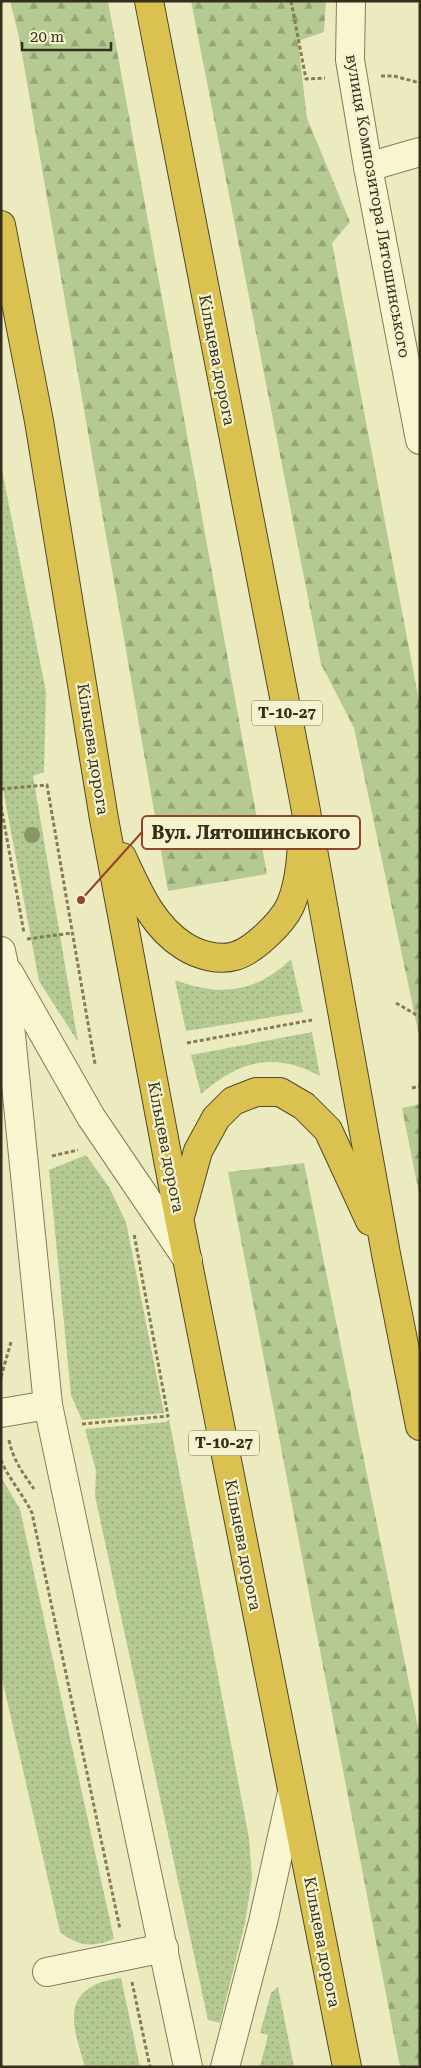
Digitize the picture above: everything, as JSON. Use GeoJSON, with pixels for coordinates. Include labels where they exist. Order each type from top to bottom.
{"type":"FeatureCollection","features":[{"type":"Feature","properties":{"kind":"highway","name":"Кільцева дорога"},"geometry":{"type":"LineString","coordinates":[[149,1],[304,800],[386,1254],[420,1426]]}},
{"type":"Feature","properties":{"kind":"highway","name":"Кільцева дорога"},"geometry":{"type":"LineString","coordinates":[[1,225],[39,421],[104,819],[179,1218],[347,2067]]}},
{"type":"Feature","properties":{"kind":"highway"},"geometry":{"type":"LineString","coordinates":[[104,819],[144,904],[164,928],[183,946],[206,957],[234,957],[253,947],[273,928],[290,907],[301,871],[304,800]]}},
{"type":"Feature","properties":{"kind":"highway"},"geometry":{"type":"LineString","coordinates":[[179,1218],[198,1152],[216,1118],[233,1101],[256,1092],[280,1092],[304,1106],[328,1130],[386,1254]]}},
{"type":"Feature","properties":{"kind":"street","name":"вулиця Композитора Лятошинського"},"geometry":{"type":"LineString","coordinates":[[351,1],[350,60],[368,168],[420,440]]}},
{"type":"Feature","properties":{"kind":"street"},"geometry":{"type":"LineString","coordinates":[[368,168],[420,152]]}},
{"type":"Feature","properties":{"kind":"street"},"geometry":{"type":"LineString","coordinates":[[11,955],[7,1057],[48,1404],[188,2067]]}},
{"type":"Feature","properties":{"kind":"street"},"geometry":{"type":"LineString","coordinates":[[11,955],[91,1117],[188,1260]]}},
{"type":"Feature","properties":{"kind":"street"},"geometry":{"type":"LineString","coordinates":[[1,1413],[48,1404]]}},
{"type":"Feature","properties":{"kind":"street"},"geometry":{"type":"LineString","coordinates":[[226,2067],[263,1922],[292,1792]]}},
{"type":"Feature","properties":{"kind":"street"},"geometry":{"type":"LineString","coordinates":[[47,1972],[164,1948]]}},
{"type":"Feature","properties":{"kind":"path"},"geometry":{"type":"LineString","coordinates":[[394,76],[420,83]]}},
{"type":"Feature","properties":{"kind":"path"},"geometry":{"type":"LineString","coordinates":[[1,789],[47,785],[95,1060]]}},
{"type":"Feature","properties":{"kind":"path"},"geometry":{"type":"LineString","coordinates":[[1,806],[25,939]]}},
{"type":"Feature","properties":{"kind":"path"},"geometry":{"type":"LineString","coordinates":[[11,955],[25,939],[73,933]]}},
{"type":"Feature","properties":{"kind":"path"},"geometry":{"type":"LineString","coordinates":[[396,1003],[420,1017]]}},
{"type":"Feature","properties":{"kind":"path"},"geometry":{"type":"LineString","coordinates":[[187,1043],[312,1020]]}},
{"type":"Feature","properties":{"kind":"path"},"geometry":{"type":"LineString","coordinates":[[412,1088],[420,1086]]}},
{"type":"Feature","properties":{"kind":"path"},"geometry":{"type":"LineString","coordinates":[[76,1425],[168,1416],[134,1232]]}},
{"type":"Feature","properties":{"kind":"path"},"geometry":{"type":"LineString","coordinates":[[1,1460],[32,1513],[121,1936]]}},
{"type":"Feature","properties":{"kind":"path"},"geometry":{"type":"LineString","coordinates":[[132,1982],[150,2067]]}},
{"type":"Feature","properties":{"kind":"green space"},"geometry":{"type":"Polygon","coordinates":[[[10,1],[108,1],[267,874],[168,891],[19,37],[10,1]]]}},
{"type":"Feature","properties":{"kind":"green space"},"geometry":{"type":"Polygon","coordinates":[[[191,1],[326,1],[324,32],[298,41],[307,118],[350,222],[332,243],[420,706],[420,1040],[354,728],[321,664],[191,1]]]}},
{"type":"Feature","properties":{"kind":"green space"},"geometry":{"type":"Polygon","coordinates":[[[1,465],[46,692],[44,772],[33,776],[78,1042],[39,981],[1,778],[1,465]]]}},
{"type":"Feature","properties":{"kind":"green space"},"geometry":{"type":"Polygon","coordinates":[[[291,959],[303,1012],[186,1031],[175,980],[207,989],[237,989],[264,979],[291,959]]]}},
{"type":"Feature","properties":{"kind":"green space"},"geometry":{"type":"Polygon","coordinates":[[[312,1032],[320,1076],[303,1068],[287,1064],[257,1063],[229,1074],[201,1094],[191,1055],[312,1032]]]}},
{"type":"Feature","properties":{"kind":"green space"},"geometry":{"type":"Polygon","coordinates":[[[420,1104],[420,1199],[402,1108],[420,1104]]]}},
{"type":"Feature","properties":{"kind":"green space"},"geometry":{"type":"Polygon","coordinates":[[[86,1155],[109,1187],[126,1222],[164,1413],[82,1420],[71,1395],[49,1170],[86,1155]]]}},
{"type":"Feature","properties":{"kind":"green space"},"geometry":{"type":"Polygon","coordinates":[[[304,1163],[420,1737],[420,2067],[400,2067],[228,1172],[304,1163]]]}},
{"type":"Feature","properties":{"kind":"green space"},"geometry":{"type":"Polygon","coordinates":[[[169,1419],[249,1838],[252,1878],[245,1923],[220,2023],[208,2020],[95,1496],[96,1471],[85,1429],[166,1422],[169,1419]]]}},
{"type":"Feature","properties":{"kind":"green space"},"geometry":{"type":"Polygon","coordinates":[[[1,1477],[20,1509],[114,1939],[99,1944],[79,1943],[60,1932],[1,1674],[1,1477]]]}},
{"type":"Feature","properties":{"kind":"green space"},"geometry":{"type":"Polygon","coordinates":[[[121,1978],[140,2067],[85,2067],[75,2028],[74,2016],[78,1999],[96,1984],[121,1978]]]}},
{"type":"Feature","properties":{"kind":"green space"},"geometry":{"type":"Polygon","coordinates":[[[278,1987],[294,2067],[260,2067],[268,2035],[260,2033],[271,1993],[278,1987]]]}},
{"type":"Feature","properties":{"kind":"place","name":"Вул. Лятошинського"},"geometry":{"type":"Point","coordinates":[81,900]}}]}
